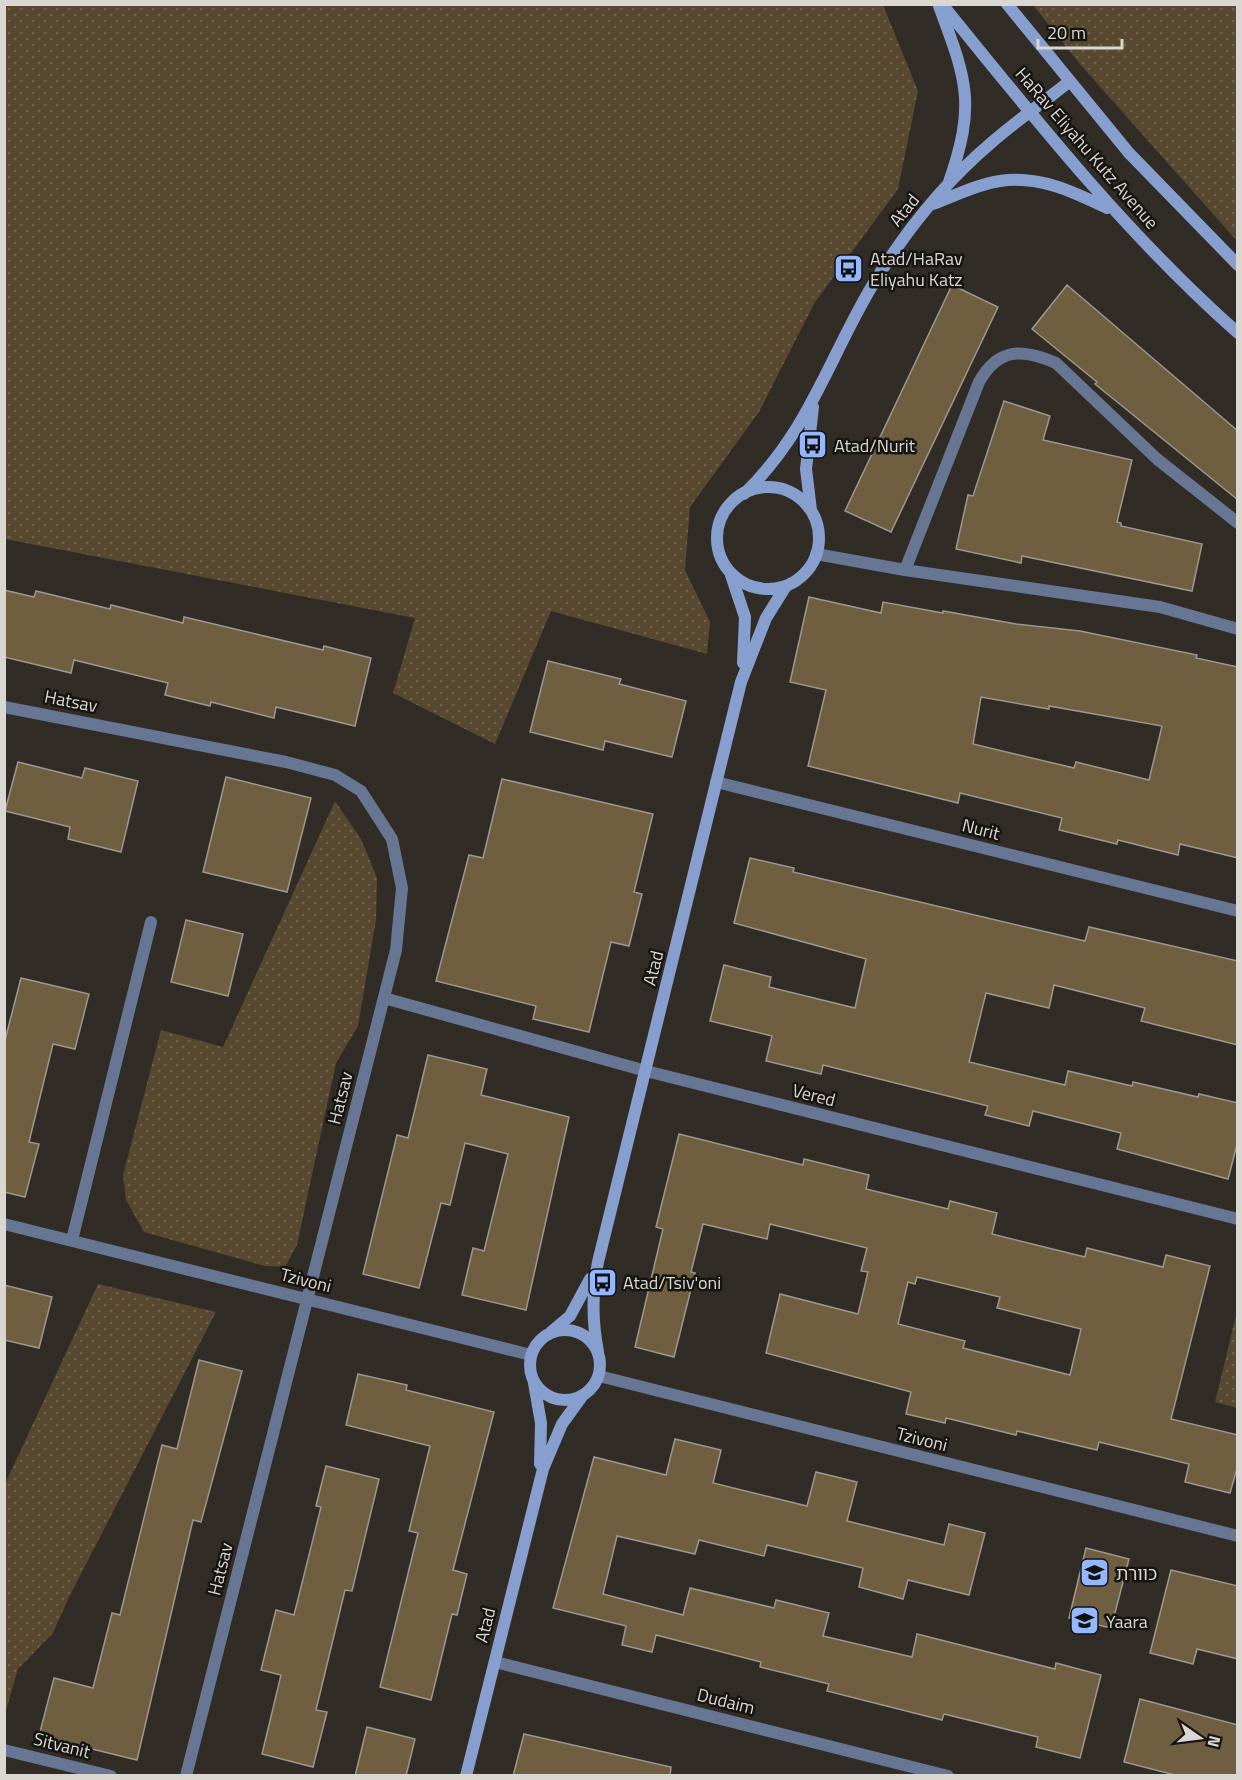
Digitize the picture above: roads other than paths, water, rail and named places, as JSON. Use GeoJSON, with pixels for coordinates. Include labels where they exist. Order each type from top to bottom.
{"type":"FeatureCollection","features":[{"type":"Feature","properties":{"kind":"street","name":"HaRav Eliyahu Kutz Avenue"},"geometry":{"type":"LineString","coordinates":[[940,4],[1116,213],[1194,294],[1238,333]]}},
{"type":"Feature","properties":{"kind":"street"},"geometry":{"type":"LineString","coordinates":[[940,4],[959,60],[967,98],[963,143],[948,186]]}},
{"type":"Feature","properties":{"kind":"street","name":"HaRav Eliyahu Kutz Avenue"},"geometry":{"type":"LineString","coordinates":[[1007,4],[1129,153],[1238,265]]}},
{"type":"Feature","properties":{"kind":"street","name":"Atad"},"geometry":{"type":"LineString","coordinates":[[744,494],[782,452],[815,400],[872,286],[900,242],[929,205],[991,143],[1070,81]]}},
{"type":"Feature","properties":{"kind":"street"},"geometry":{"type":"LineString","coordinates":[[929,205],[999,181],[1032,180],[1065,188],[1116,213]]}},
{"type":"Feature","properties":{"kind":"street"},"geometry":{"type":"LineString","coordinates":[[905,570],[979,382],[998,358],[1022,353],[1037,355],[1056,363],[1157,459],[1238,523]]}},
{"type":"Feature","properties":{"kind":"street","name":"Atad"},"geometry":{"type":"LineString","coordinates":[[811,510],[806,469],[815,400]]}},
{"type":"Feature","properties":{"kind":"street"},"geometry":{"type":"LineString","coordinates":[[760,488],[777,488],[799,498],[811,510],[817,524],[819,539],[810,567],[799,578],[786,586],[771,589],[755,587],[741,581],[729,571],[719,549],[718,533],[726,510],[744,494],[760,488]]}},
{"type":"Feature","properties":{"kind":"street"},"geometry":{"type":"LineString","coordinates":[[816,554],[905,570],[1160,607],[1238,629]]}},
{"type":"Feature","properties":{"kind":"street","name":"Atad"},"geometry":{"type":"LineString","coordinates":[[729,571],[745,617],[746,632],[741,682]]}},
{"type":"Feature","properties":{"kind":"street","name":"Atad"},"geometry":{"type":"LineString","coordinates":[[598,1352],[592,1320],[592,1291],[598,1262],[741,682],[766,618],[786,586]]}},
{"type":"Feature","properties":{"kind":"street","name":"Hatsav"},"geometry":{"type":"LineString","coordinates":[[4,706],[286,762],[335,775],[361,790],[392,839],[402,888],[396,950],[186,1776]]}},
{"type":"Feature","properties":{"kind":"street","name":"Nurit"},"geometry":{"type":"LineString","coordinates":[[716,782],[1238,911]]}},
{"type":"Feature","properties":{"kind":"street"},"geometry":{"type":"LineString","coordinates":[[72,1240],[151,922]]}},
{"type":"Feature","properties":{"kind":"street","name":"Vered"},"geometry":{"type":"LineString","coordinates":[[384,998],[646,1071],[1238,1219]]}},
{"type":"Feature","properties":{"kind":"street","name":"Tzivoni"},"geometry":{"type":"LineString","coordinates":[[4,1224],[531,1355]]}},
{"type":"Feature","properties":{"kind":"street","name":"Atad"},"geometry":{"type":"LineString","coordinates":[[550,1332],[570,1316],[582,1299],[598,1262]]}},
{"type":"Feature","properties":{"kind":"street"},"geometry":{"type":"LineString","coordinates":[[561,1329],[584,1335],[598,1352],[599,1376],[583,1395],[560,1400],[549,1396],[534,1379],[530,1367],[531,1355],[536,1346],[550,1332],[561,1329]]}},
{"type":"Feature","properties":{"kind":"street","name":"Tzivoni"},"geometry":{"type":"LineString","coordinates":[[599,1376],[1238,1536]]}},
{"type":"Feature","properties":{"kind":"street","name":"Atad"},"geometry":{"type":"LineString","coordinates":[[534,1379],[541,1423],[540,1482]]}},
{"type":"Feature","properties":{"kind":"street","name":"Atad"},"geometry":{"type":"LineString","coordinates":[[466,1776],[540,1482],[562,1424],[583,1395]]}},
{"type":"Feature","properties":{"kind":"street","name":"Dudaim"},"geometry":{"type":"LineString","coordinates":[[495,1662],[948,1776]]}},
{"type":"Feature","properties":{"kind":"street","name":"Sitvanit"},"geometry":{"type":"LineString","coordinates":[[4,1750],[111,1776]]}},
{"type":"Feature","properties":{"kind":"place","name":"Atad/HaRav Eliyahu Katz"},"geometry":{"type":"Point","coordinates":[849,268]}},
{"type":"Feature","properties":{"kind":"place","name":"Atad/Nurit"},"geometry":{"type":"Point","coordinates":[813,445]}},
{"type":"Feature","properties":{"kind":"place","name":"Atad/Tsiv'oni"},"geometry":{"type":"Point","coordinates":[602,1282]}},
{"type":"Feature","properties":{"kind":"place","name":"כוורת"},"geometry":{"type":"Point","coordinates":[1095,1573]}},
{"type":"Feature","properties":{"kind":"place","name":"Yaara"},"geometry":{"type":"Point","coordinates":[1085,1621]}}]}
